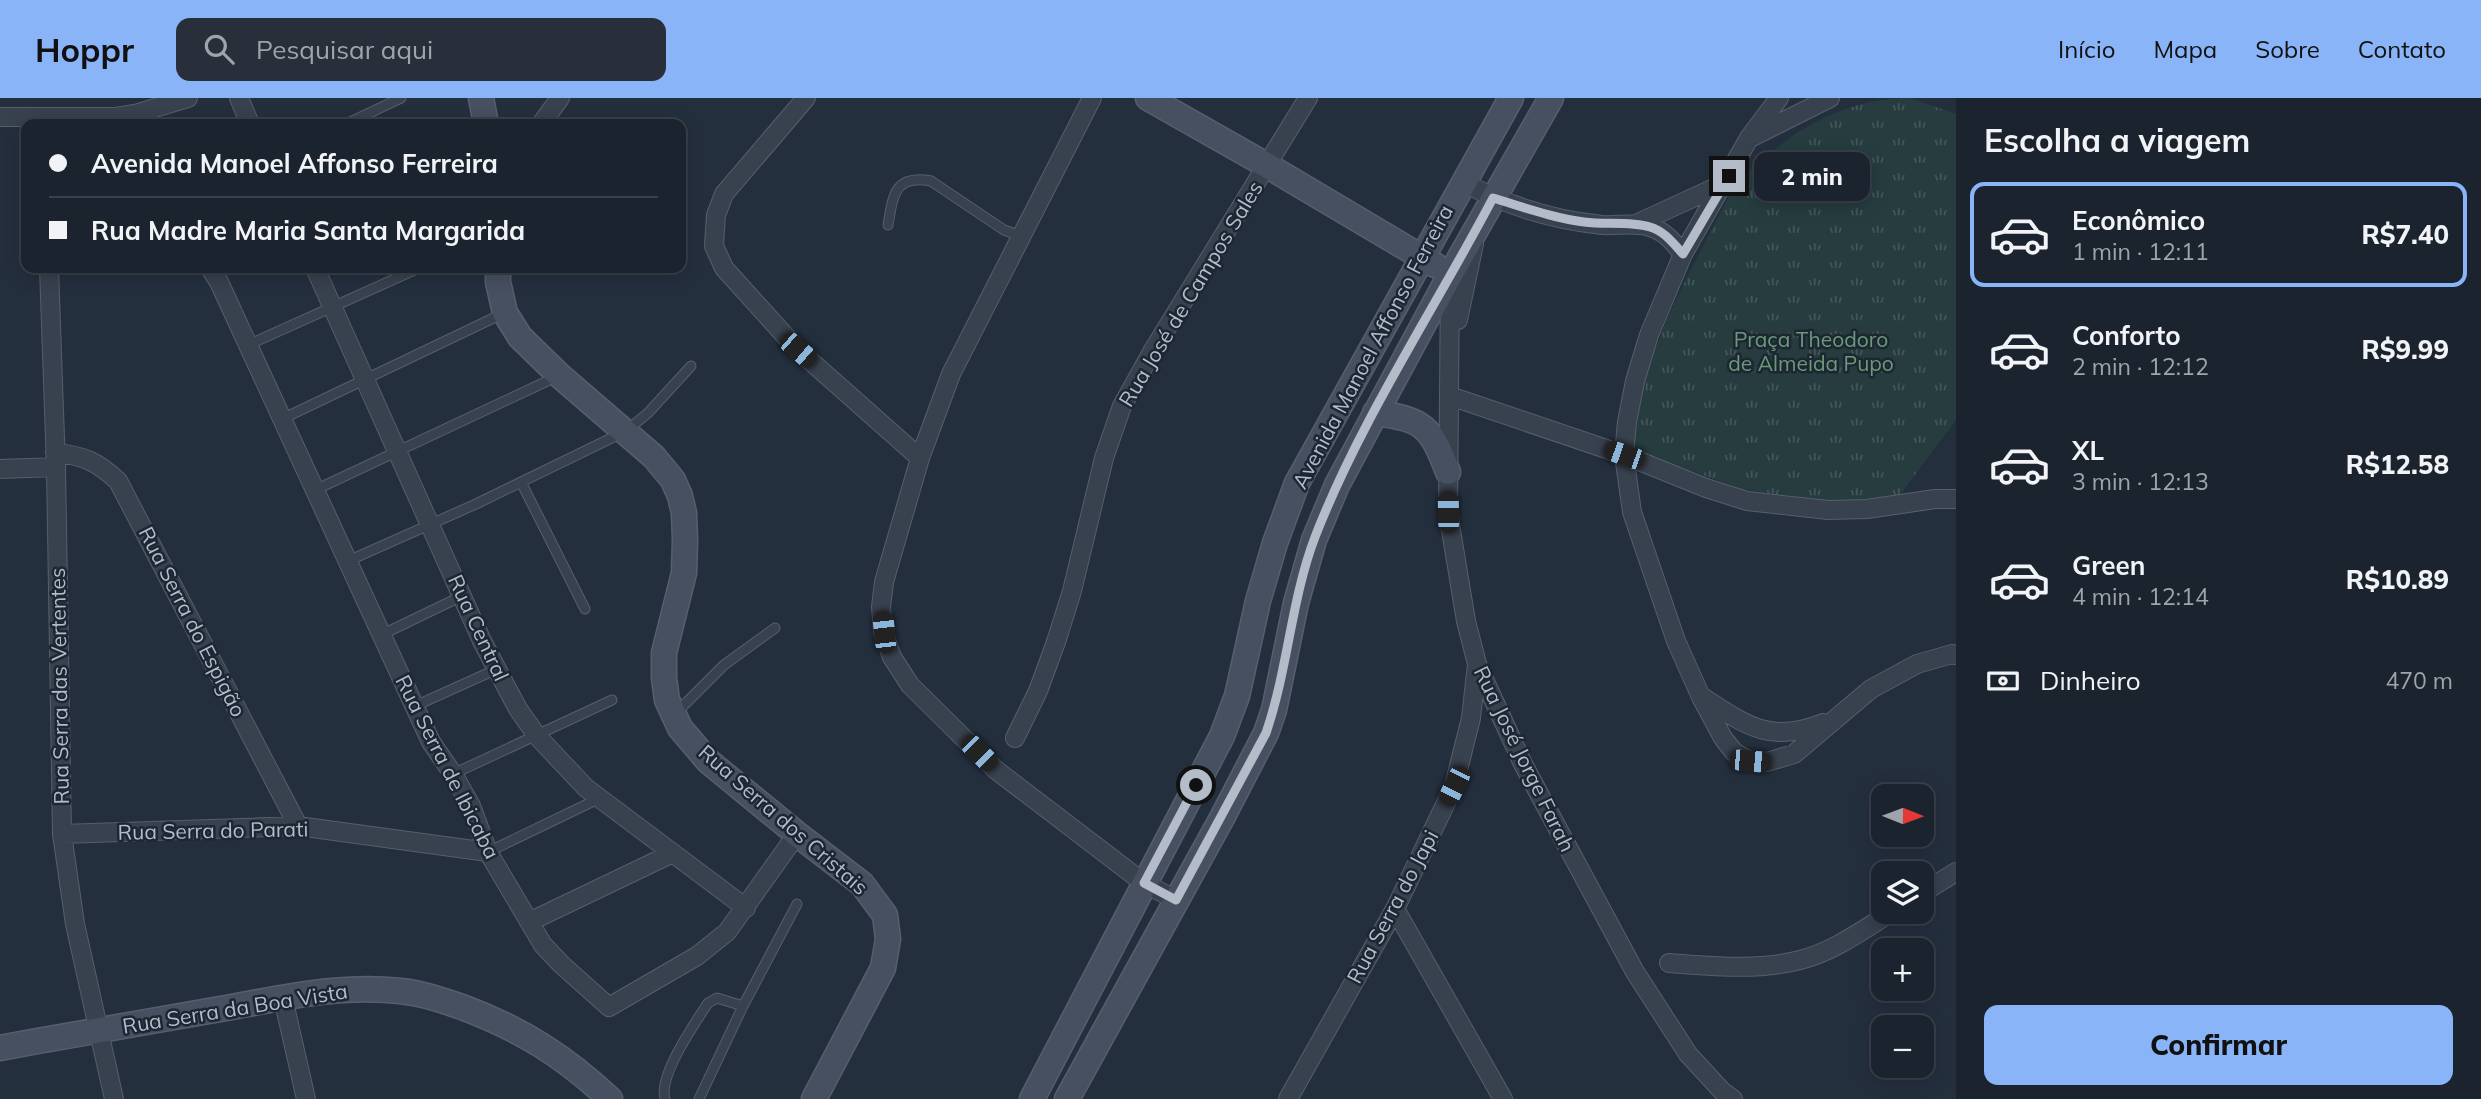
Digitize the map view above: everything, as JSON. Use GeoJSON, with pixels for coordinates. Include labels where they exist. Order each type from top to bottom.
{"type":"FeatureCollection","features":[{"type":"Feature","properties":{"kind":"main road"},"geometry":{"type":"LineString","coordinates":[[481,98],[485,119]]}},
{"type":"Feature","properties":{"kind":"main road"},"geometry":{"type":"LineString","coordinates":[[1148,98],[1450,275]]}},
{"type":"Feature","properties":{"kind":"main road","name":"Avenida Manoel Affonso Ferreira"},"geometry":{"type":"LineString","coordinates":[[1032,1099],[1222,736],[1237,696],[1258,601],[1275,543],[1297,483],[1511,98]]}},
{"type":"Feature","properties":{"kind":"main road","name":"Avenida Manoel Affonso Ferreira"},"geometry":{"type":"LineString","coordinates":[[1067,1099],[1266,733],[1274,710],[1297,603],[1314,540],[1337,485],[1450,275],[1550,98]]}},
{"type":"Feature","properties":{"kind":"main road","name":"Rua Serra dos Cristais"},"geometry":{"type":"LineString","coordinates":[[498,273],[505,313],[520,337],[559,375],[654,457],[673,480],[684,513],[684,573],[664,653],[664,678],[673,716],[688,739],[708,761],[862,884],[885,915],[888,939],[883,968],[814,1099]]}},
{"type":"Feature","properties":{"kind":"main road"},"geometry":{"type":"LineString","coordinates":[[1375,412],[1411,419],[1423,426],[1438,446],[1448,472]]}},
{"type":"Feature","properties":{"kind":"main road","name":"Rua Serra da Boa Vista"},"geometry":{"type":"LineString","coordinates":[[0,1048],[283,998],[364,989],[399,991],[431,996],[495,1019],[540,1042],[566,1060],[610,1099]]}},
{"type":"Feature","properties":{"kind":"street"},"geometry":{"type":"LineString","coordinates":[[42,98],[51,119]]}},
{"type":"Feature","properties":{"kind":"street"},"geometry":{"type":"LineString","coordinates":[[84,119],[116,117],[161,102],[188,98]]}},
{"type":"Feature","properties":{"kind":"street"},"geometry":{"type":"LineString","coordinates":[[239,98],[248,119]]}},
{"type":"Feature","properties":{"kind":"street"},"geometry":{"type":"LineString","coordinates":[[545,119],[560,98]]}},
{"type":"Feature","properties":{"kind":"street"},"geometry":{"type":"LineString","coordinates":[[806,98],[724,194],[716,215],[714,247],[724,268],[798,350],[920,457]]}},
{"type":"Feature","properties":{"kind":"street"},"geometry":{"type":"LineString","coordinates":[[1092,98],[951,374],[920,457],[884,582],[881,607],[884,632],[892,657],[910,685],[996,770],[1144,883],[1176,900]]}},
{"type":"Feature","properties":{"kind":"street","name":"Rua José de Campos Sales"},"geometry":{"type":"LineString","coordinates":[[1015,738],[1038,691],[1056,642],[1072,591],[1104,458],[1122,406],[1152,352],[1308,98]]}},
{"type":"Feature","properties":{"kind":"street"},"geometry":{"type":"LineString","coordinates":[[1779,98],[1749,138],[1683,254],[1664,296],[1634,381],[1624,455],[1632,512],[1676,641],[1701,697],[1723,738],[1734,752],[1750,761],[1767,762],[1794,754],[1871,689],[1917,664],[1956,655]]}},
{"type":"Feature","properties":{"kind":"street"},"geometry":{"type":"LineString","coordinates":[[1749,138],[1830,98]]}},
{"type":"Feature","properties":{"kind":"street"},"geometry":{"type":"LineString","coordinates":[[0,117],[26,119]]}},
{"type":"Feature","properties":{"kind":"street"},"geometry":{"type":"LineString","coordinates":[[1463,182],[1493,198],[1568,220],[1604,225],[1636,224],[1662,232],[1683,254]]}},
{"type":"Feature","properties":{"kind":"street"},"geometry":{"type":"LineString","coordinates":[[1636,224],[1724,183]]}},
{"type":"Feature","properties":{"kind":"street","name":"Rua José Jorge Farah"},"geometry":{"type":"LineString","coordinates":[[1450,371],[1478,226]]}},
{"type":"Feature","properties":{"kind":"street","name":"Rua Serra das Vertentes"},"geometry":{"type":"LineString","coordinates":[[48,273],[55,460],[62,834],[75,924],[114,1099]]}},
{"type":"Feature","properties":{"kind":"street","name":"Rua Serra de Ibicaba"},"geometry":{"type":"LineString","coordinates":[[216,273],[432,742],[471,806],[488,852],[543,945],[562,965],[609,1007],[697,956],[727,932],[797,834]]}},
{"type":"Feature","properties":{"kind":"street","name":"Rua Central"},"geometry":{"type":"LineString","coordinates":[[317,273],[462,596],[518,709],[537,736],[586,788],[746,908]]}},
{"type":"Feature","properties":{"kind":"street","name":"Rua José Jorge Farah"},"geometry":{"type":"LineString","coordinates":[[1450,275],[1448,512],[1457,572],[1477,664],[1523,764],[1635,972],[1688,1055],[1733,1099]]}},
{"type":"Feature","properties":{"kind":"street"},"geometry":{"type":"LineString","coordinates":[[1450,396],[1624,455],[1706,488],[1747,500],[1828,510],[1867,509],[1935,499],[1956,499]]}},
{"type":"Feature","properties":{"kind":"street","name":"Rua Serra do Espigão"},"geometry":{"type":"LineString","coordinates":[[0,469],[78,456],[100,464],[118,481],[298,827]]}},
{"type":"Feature","properties":{"kind":"street","name":"Rua Serra do Japi"},"geometry":{"type":"LineString","coordinates":[[1288,1099],[1395,909],[1454,786],[1471,718],[1477,664]]}},
{"type":"Feature","properties":{"kind":"street"},"geometry":{"type":"LineString","coordinates":[[1701,697],[1749,727],[1778,733],[1804,731],[1833,719]]}},
{"type":"Feature","properties":{"kind":"street","name":"Rua Serra do Parati"},"geometry":{"type":"LineString","coordinates":[[62,834],[298,827],[488,852]]}},
{"type":"Feature","properties":{"kind":"street"},"geometry":{"type":"LineString","coordinates":[[529,922],[673,853]]}},
{"type":"Feature","properties":{"kind":"street"},"geometry":{"type":"LineString","coordinates":[[1934,886],[1956,872]]}},
{"type":"Feature","properties":{"kind":"street"},"geometry":{"type":"LineString","coordinates":[[1395,909],[1503,1099]]}},
{"type":"Feature","properties":{"kind":"street"},"geometry":{"type":"LineString","coordinates":[[1669,963],[1738,966],[1801,960],[1872,924]]}},
{"type":"Feature","properties":{"kind":"street"},"geometry":{"type":"LineString","coordinates":[[283,998],[306,1099]]}},
{"type":"Feature","properties":{"kind":"lane"},"geometry":{"type":"LineString","coordinates":[[357,119],[401,98]]}},
{"type":"Feature","properties":{"kind":"lane"},"geometry":{"type":"LineString","coordinates":[[888,225],[894,192],[905,182],[917,178],[931,181],[1004,230],[1021,236]]}},
{"type":"Feature","properties":{"kind":"lane"},"geometry":{"type":"LineString","coordinates":[[248,345],[408,273]]}},
{"type":"Feature","properties":{"kind":"lane"},"geometry":{"type":"LineString","coordinates":[[282,419],[505,313]]}},
{"type":"Feature","properties":{"kind":"lane"},"geometry":{"type":"LineString","coordinates":[[348,561],[626,431],[648,414],[691,366]]}},
{"type":"Feature","properties":{"kind":"lane"},"geometry":{"type":"LineString","coordinates":[[315,490],[559,375]]}},
{"type":"Feature","properties":{"kind":"lane"},"geometry":{"type":"LineString","coordinates":[[521,482],[585,609]]}},
{"type":"Feature","properties":{"kind":"lane"},"geometry":{"type":"LineString","coordinates":[[381,635],[462,596]]}},
{"type":"Feature","properties":{"kind":"lane"},"geometry":{"type":"LineString","coordinates":[[673,716],[724,666],[775,628]]}},
{"type":"Feature","properties":{"kind":"lane"},"geometry":{"type":"LineString","coordinates":[[415,706],[497,669]]}},
{"type":"Feature","properties":{"kind":"lane"},"geometry":{"type":"LineString","coordinates":[[453,774],[612,700]]}},
{"type":"Feature","properties":{"kind":"lane"},"geometry":{"type":"LineString","coordinates":[[488,852],[600,799]]}},
{"type":"Feature","properties":{"kind":"lane"},"geometry":{"type":"LineString","coordinates":[[699,1099],[743,1006],[797,904]]}},
{"type":"Feature","properties":{"kind":"lane"},"geometry":{"type":"LineString","coordinates":[[665,1099],[663,1092],[668,1073],[708,1003],[717,998],[743,1006]]}},
{"type":"Feature","properties":{"kind":"green space","name":"Praça Theodoro de Almeida Pupo"},"geometry":{"type":"Polygon","coordinates":[[[1910,98],[1956,114],[1956,420],[1897,499],[1832,502],[1742,489],[1631,449],[1642,393],[1659,340],[1681,289],[1738,182],[1777,147],[1830,115],[1869,102],[1910,98]]]}},
{"type":"Feature","properties":{"kind":"route"},"geometry":{"type":"LineString","coordinates":[[1196,785],[1144,883],[1176,900],[1266,733],[1274,710],[1297,603],[1314,540],[1337,485],[1493,198],[1568,220],[1651,227],[1662,232],[1683,254],[1729,176]]}}]}
